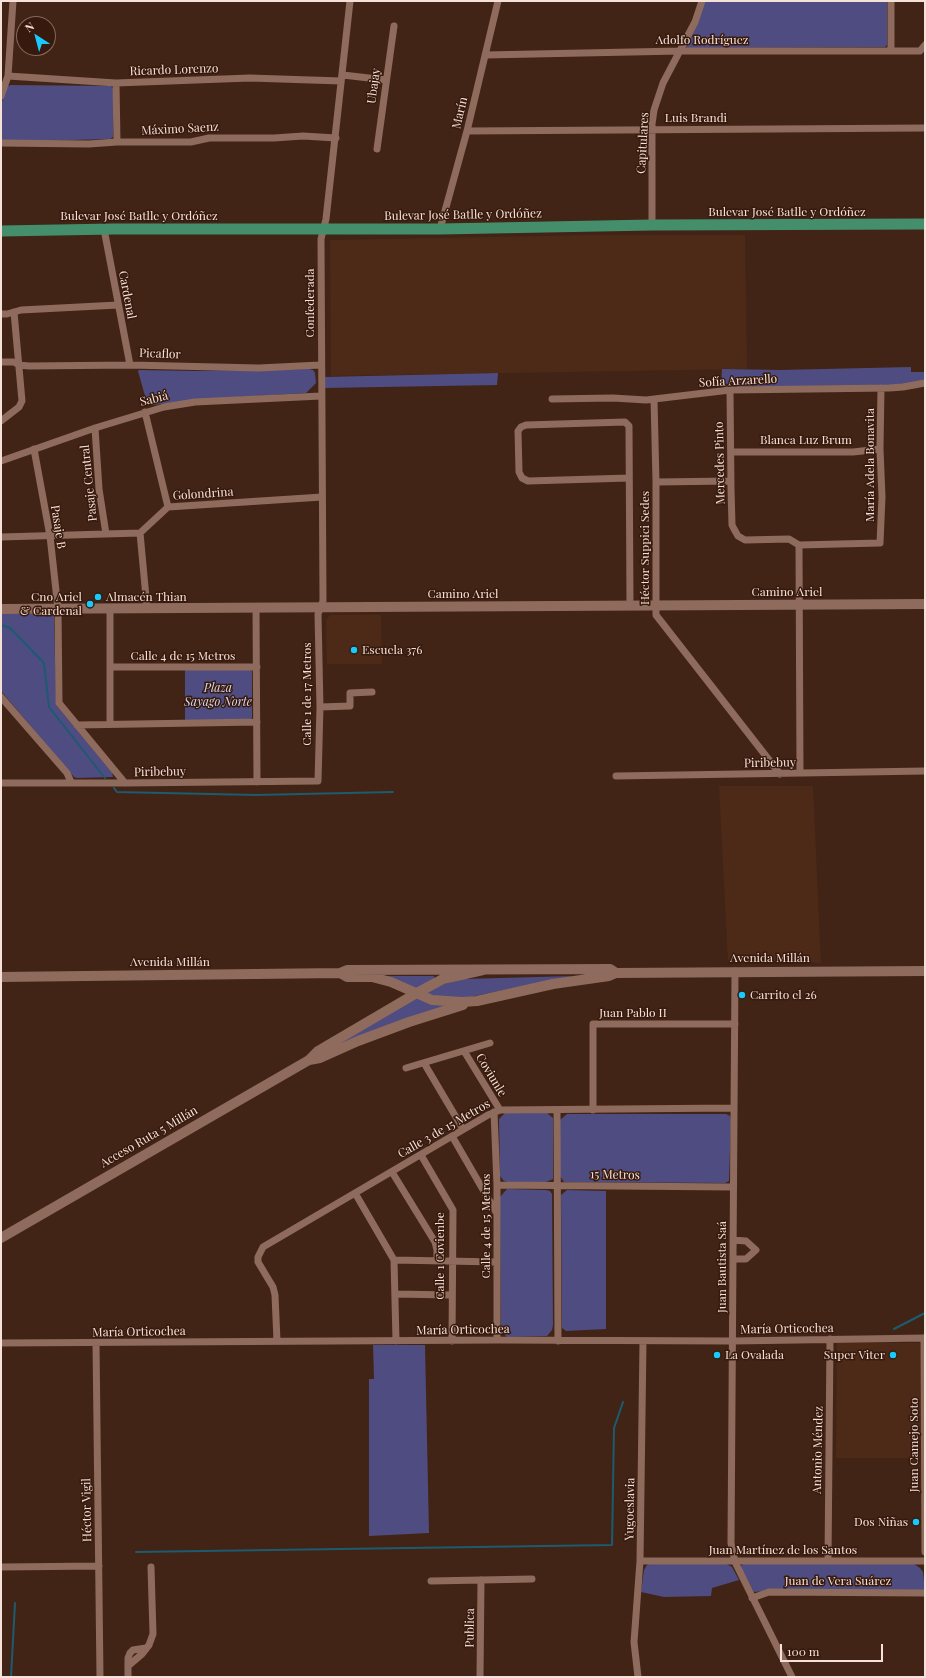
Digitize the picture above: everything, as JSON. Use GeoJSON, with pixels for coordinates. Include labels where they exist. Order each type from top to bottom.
{"type":"FeatureCollection","features":[{"type":"Feature","properties":{"kind":"main road","name":"Bulevar José Batlle y Ordóñez"},"geometry":{"type":"LineString","coordinates":[[1,231],[104,229],[440,229],[652,225],[925,224]]}},
{"type":"Feature","properties":{"kind":"street"},"geometry":{"type":"LineString","coordinates":[[1,96],[8,76],[13,1]]}},
{"type":"Feature","properties":{"kind":"street","name":"Confederada"},"geometry":{"type":"LineString","coordinates":[[320,607],[323,601],[320,365],[321,239],[326,219],[336,138],[350,1]]}},
{"type":"Feature","properties":{"kind":"street","name":"Marín"},"geometry":{"type":"LineString","coordinates":[[440,229],[467,131],[498,1]]}},
{"type":"Feature","properties":{"kind":"street","name":"Capitulares"},"geometry":{"type":"LineString","coordinates":[[652,225],[652,130],[654,110],[661,88],[695,22],[702,1]]}},
{"type":"Feature","properties":{"kind":"street"},"geometry":{"type":"LineString","coordinates":[[891,1],[891,51]]}},
{"type":"Feature","properties":{"kind":"street","name":"Ubajay"},"geometry":{"type":"LineString","coordinates":[[377,149],[394,26]]}},
{"type":"Feature","properties":{"kind":"street","name":"Adolfo Rodríguez"},"geometry":{"type":"LineString","coordinates":[[485,55],[680,51],[922,51],[925,45]]}},
{"type":"Feature","properties":{"kind":"street","name":"Ricardo Lorenzo"},"geometry":{"type":"LineString","coordinates":[[8,76],[116,84],[250,78],[342,78],[386,80]]}},
{"type":"Feature","properties":{"kind":"street"},"geometry":{"type":"LineString","coordinates":[[116,84],[117,142]]}},
{"type":"Feature","properties":{"kind":"street","name":"Luis Brandi"},"geometry":{"type":"LineString","coordinates":[[467,131],[925,128]]}},
{"type":"Feature","properties":{"kind":"street","name":"Máximo Saenz"},"geometry":{"type":"LineString","coordinates":[[1,143],[88,144],[117,142],[191,142],[209,138],[274,138],[303,136],[336,138]]}},
{"type":"Feature","properties":{"kind":"street","name":"Cardenal"},"geometry":{"type":"LineString","coordinates":[[104,229],[130,364]]}},
{"type":"Feature","properties":{"kind":"street"},"geometry":{"type":"LineString","coordinates":[[1,314],[21,310],[118,305]]}},
{"type":"Feature","properties":{"kind":"street"},"geometry":{"type":"LineString","coordinates":[[1,421],[19,407],[22,401],[14,312]]}},
{"type":"Feature","properties":{"kind":"street","name":"Picaflor"},"geometry":{"type":"LineString","coordinates":[[1,362],[16,362],[19,365],[130,364],[259,368],[320,365]]}},
{"type":"Feature","properties":{"kind":"street","name":"Sofía Arzarello"},"geometry":{"type":"LineString","coordinates":[[552,399],[654,399],[730,390],[881,388],[904,387],[925,383]]}},
{"type":"Feature","properties":{"kind":"street","name":"María Adela Bonavita"},"geometry":{"type":"LineString","coordinates":[[799,545],[880,543],[882,497],[880,449],[881,388]]}},
{"type":"Feature","properties":{"kind":"street","name":"Mercedes Pinto"},"geometry":{"type":"LineString","coordinates":[[730,390],[732,525],[737,534],[745,540],[789,539],[799,545]]}},
{"type":"Feature","properties":{"kind":"street","name":"Sabiá"},"geometry":{"type":"LineString","coordinates":[[1,461],[145,412],[195,402],[321,396]]}},
{"type":"Feature","properties":{"kind":"street","name":"Héctor Suppici Sedes"},"geometry":{"type":"LineString","coordinates":[[654,399],[656,482],[656,615],[780,774]]}},
{"type":"Feature","properties":{"kind":"street"},"geometry":{"type":"LineString","coordinates":[[145,412],[168,507]]}},
{"type":"Feature","properties":{"kind":"street"},"geometry":{"type":"LineString","coordinates":[[1,414],[9,414]]}},
{"type":"Feature","properties":{"kind":"street"},"geometry":{"type":"LineString","coordinates":[[629,478],[528,481],[522,478],[519,472],[518,431],[521,427],[526,425],[625,422],[629,426],[630,606]]}},
{"type":"Feature","properties":{"kind":"street","name":"Pasaje Central"},"geometry":{"type":"LineString","coordinates":[[95,428],[99,489],[106,534]]}},
{"type":"Feature","properties":{"kind":"street","name":"Pasaje B"},"geometry":{"type":"LineString","coordinates":[[34,449],[50,536],[58,608],[58,700],[76,725],[125,783]]}},
{"type":"Feature","properties":{"kind":"street","name":"Blanca Luz Brum"},"geometry":{"type":"LineString","coordinates":[[731,452],[853,452],[880,449]]}},
{"type":"Feature","properties":{"kind":"street"},"geometry":{"type":"LineString","coordinates":[[656,482],[731,481]]}},
{"type":"Feature","properties":{"kind":"street","name":"Golondrina"},"geometry":{"type":"LineString","coordinates":[[140,533],[168,507],[322,497]]}},
{"type":"Feature","properties":{"kind":"street"},"geometry":{"type":"LineString","coordinates":[[1,538],[140,533],[147,608]]}},
{"type":"Feature","properties":{"kind":"street"},"geometry":{"type":"LineString","coordinates":[[799,545],[800,773]]}},
{"type":"Feature","properties":{"kind":"street","name":"Camino Ariel"},"geometry":{"type":"LineString","coordinates":[[1,609],[925,604]]}},
{"type":"Feature","properties":{"kind":"street"},"geometry":{"type":"LineString","coordinates":[[256,607],[257,782]]}},
{"type":"Feature","properties":{"kind":"street","name":"Calle 1 de 17 Metros"},"geometry":{"type":"LineString","coordinates":[[318,781],[320,707],[318,614],[320,607]]}},
{"type":"Feature","properties":{"kind":"street"},"geometry":{"type":"LineString","coordinates":[[110,608],[110,724]]}},
{"type":"Feature","properties":{"kind":"street","name":"Calle 4 de 15 Metros"},"geometry":{"type":"LineString","coordinates":[[110,667],[257,667]]}},
{"type":"Feature","properties":{"kind":"street"},"geometry":{"type":"LineString","coordinates":[[320,707],[350,706],[350,693],[372,692]]}},
{"type":"Feature","properties":{"kind":"street"},"geometry":{"type":"LineString","coordinates":[[1,697],[67,773],[71,782]]}},
{"type":"Feature","properties":{"kind":"street"},"geometry":{"type":"LineString","coordinates":[[76,725],[257,722]]}},
{"type":"Feature","properties":{"kind":"street","name":"Piribebuy"},"geometry":{"type":"LineString","coordinates":[[616,776],[925,771]]}},
{"type":"Feature","properties":{"kind":"street","name":"Piribebuy"},"geometry":{"type":"LineString","coordinates":[[1,783],[318,781]]}},
{"type":"Feature","properties":{"kind":"street","name":"Avenida Millán"},"geometry":{"type":"LineString","coordinates":[[340,974],[347,970],[610,969],[616,973]]}},
{"type":"Feature","properties":{"kind":"street","name":"Acceso Ruta 5 Millán"},"geometry":{"type":"LineString","coordinates":[[1,1238],[309,1060],[318,1051],[415,994],[443,979],[483,970]]}},
{"type":"Feature","properties":{"kind":"street","name":"Avenida Millán"},"geometry":{"type":"LineString","coordinates":[[1,976],[340,974],[347,977],[372,978],[391,982],[415,994],[432,1000],[477,1001],[553,984],[609,976],[616,973],[735,971],[925,971]]}},
{"type":"Feature","properties":{"kind":"street","name":"Juan Bautista Saá"},"geometry":{"type":"LineString","coordinates":[[735,971],[731,1543],[735,1562],[792,1677]]}},
{"type":"Feature","properties":{"kind":"street","name":"Acceso Ruta 5 Millán"},"geometry":{"type":"LineString","coordinates":[[309,1060],[320,1058],[358,1041],[409,1022],[477,1001]]}},
{"type":"Feature","properties":{"kind":"street","name":"Juan Pablo II"},"geometry":{"type":"LineString","coordinates":[[593,1110],[593,1024],[735,1024]]}},
{"type":"Feature","properties":{"kind":"street"},"geometry":{"type":"LineString","coordinates":[[406,1068],[490,1043]]}},
{"type":"Feature","properties":{"kind":"street","name":"Coviunle"},"geometry":{"type":"LineString","coordinates":[[464,1051],[497,1111]]}},
{"type":"Feature","properties":{"kind":"street"},"geometry":{"type":"LineString","coordinates":[[424,1063],[463,1129]]}},
{"type":"Feature","properties":{"kind":"street","name":"Calle 3 de 15 Metros"},"geometry":{"type":"LineString","coordinates":[[277,1341],[275,1294],[273,1287],[258,1262],[260,1251],[263,1247],[463,1129],[497,1111],[734,1108]]}},
{"type":"Feature","properties":{"kind":"street"},"geometry":{"type":"LineString","coordinates":[[557,1110],[558,1341]]}},
{"type":"Feature","properties":{"kind":"street","name":"Calle 4 de 15 Metros"},"geometry":{"type":"LineString","coordinates":[[497,1111],[498,1340]]}},
{"type":"Feature","properties":{"kind":"street"},"geometry":{"type":"LineString","coordinates":[[452,1136],[497,1212]]}},
{"type":"Feature","properties":{"kind":"street","name":"Calle 1 Covienbe"},"geometry":{"type":"LineString","coordinates":[[421,1155],[453,1210],[452,1341]]}},
{"type":"Feature","properties":{"kind":"street"},"geometry":{"type":"LineString","coordinates":[[392,1172],[435,1242],[437,1261]]}},
{"type":"Feature","properties":{"kind":"street","name":"15 Metros"},"geometry":{"type":"LineString","coordinates":[[497,1185],[733,1187]]}},
{"type":"Feature","properties":{"kind":"street"},"geometry":{"type":"LineString","coordinates":[[355,1193],[394,1260],[396,1341]]}},
{"type":"Feature","properties":{"kind":"street"},"geometry":{"type":"LineString","coordinates":[[733,1240],[746,1240],[756,1250],[746,1259],[733,1259]]}},
{"type":"Feature","properties":{"kind":"street"},"geometry":{"type":"LineString","coordinates":[[394,1260],[497,1262]]}},
{"type":"Feature","properties":{"kind":"street"},"geometry":{"type":"LineString","coordinates":[[395,1294],[452,1295]]}},
{"type":"Feature","properties":{"kind":"street","name":"María Orticochea"},"geometry":{"type":"LineString","coordinates":[[1,1343],[498,1340],[733,1341],[925,1338]]}},
{"type":"Feature","properties":{"kind":"street","name":"Juan Camejo Soto"},"geometry":{"type":"LineString","coordinates":[[925,1338],[925,1552]]}},
{"type":"Feature","properties":{"kind":"street","name":"Antonio Méndez"},"geometry":{"type":"LineString","coordinates":[[828,1561],[830,1339]]}},
{"type":"Feature","properties":{"kind":"street","name":"Yugoeslavia"},"geometry":{"type":"LineString","coordinates":[[638,1677],[634,1642],[640,1561],[643,1341]]}},
{"type":"Feature","properties":{"kind":"street","name":"Héctor Vigil"},"geometry":{"type":"LineString","coordinates":[[96,1343],[100,1677]]}},
{"type":"Feature","properties":{"kind":"street","name":"Juan Martínez de los Santos"},"geometry":{"type":"LineString","coordinates":[[640,1561],[925,1561]]}},
{"type":"Feature","properties":{"kind":"street"},"geometry":{"type":"LineString","coordinates":[[1,1568],[99,1566]]}},
{"type":"Feature","properties":{"kind":"street"},"geometry":{"type":"LineString","coordinates":[[128,1677],[128,1666],[142,1654],[152,1634],[151,1567]]}},
{"type":"Feature","properties":{"kind":"street"},"geometry":{"type":"LineString","coordinates":[[431,1580],[532,1579]]}},
{"type":"Feature","properties":{"kind":"street","name":"Publica"},"geometry":{"type":"LineString","coordinates":[[480,1677],[481,1580]]}},
{"type":"Feature","properties":{"kind":"street","name":"Juan de Vera Suárez"},"geometry":{"type":"LineString","coordinates":[[752,1598],[770,1592],[925,1593]]}},
{"type":"Feature","properties":{"kind":"shaded area"},"geometry":{"type":"Polygon","coordinates":[[[597,235],[745,235],[747,369],[331,376],[330,240],[597,235]]]}},
{"type":"Feature","properties":{"kind":"shaded area","name":"Escuela 376"},"geometry":{"type":"Polygon","coordinates":[[[330,615],[381,615],[382,664],[327,664],[326,620],[330,615]]]}},
{"type":"Feature","properties":{"kind":"shaded area"},"geometry":{"type":"Polygon","coordinates":[[[719,786],[813,786],[821,963],[770,961],[728,963],[719,786]]]}},
{"type":"Feature","properties":{"kind":"shaded area"},"geometry":{"type":"Polygon","coordinates":[[[837,1343],[921,1343],[920,1458],[836,1458],[837,1343]]]}},
{"type":"Feature","properties":{"kind":"green space"},"geometry":{"type":"Polygon","coordinates":[[[705,1],[887,1],[887,45],[885,47],[687,48],[686,46],[705,1]]]}},
{"type":"Feature","properties":{"kind":"green space"},"geometry":{"type":"Polygon","coordinates":[[[8,86],[111,86],[114,90],[113,137],[110,139],[1,142],[1,108],[3,96],[8,86]]]}},
{"type":"Feature","properties":{"kind":"green space"},"geometry":{"type":"Polygon","coordinates":[[[911,367],[911,372],[925,372],[925,381],[909,385],[721,387],[722,369],[779,370],[911,367]]]}},
{"type":"Feature","properties":{"kind":"green space"},"geometry":{"type":"Polygon","coordinates":[[[139,370],[196,371],[313,370],[315,373],[316,383],[306,393],[205,399],[153,405],[145,396],[138,371],[139,370]]]}},
{"type":"Feature","properties":{"kind":"green space"},"geometry":{"type":"Polygon","coordinates":[[[498,373],[497,385],[324,388],[324,377],[498,373]]]}},
{"type":"Feature","properties":{"kind":"green space"},"geometry":{"type":"Polygon","coordinates":[[[1,614],[54,614],[56,705],[112,772],[113,777],[74,777],[1,691],[1,614]]]}},
{"type":"Feature","properties":{"kind":"green space","name":"Plaza Sayago Norte"},"geometry":{"type":"Polygon","coordinates":[[[185,670],[252,671],[252,718],[250,720],[185,721],[185,670]]]}},
{"type":"Feature","properties":{"kind":"green space"},"geometry":{"type":"Polygon","coordinates":[[[381,976],[434,976],[435,979],[415,991],[381,976]]]}},
{"type":"Feature","properties":{"kind":"green space"},"geometry":{"type":"Polygon","coordinates":[[[573,976],[460,999],[423,994],[444,984],[463,979],[573,976]]]}},
{"type":"Feature","properties":{"kind":"green space"},"geometry":{"type":"Polygon","coordinates":[[[417,998],[451,1005],[325,1052],[417,998]]]}},
{"type":"Feature","properties":{"kind":"green space"},"geometry":{"type":"Polygon","coordinates":[[[505,1113],[547,1113],[553,1118],[553,1179],[546,1182],[507,1182],[500,1176],[499,1119],[505,1113]]]}},
{"type":"Feature","properties":{"kind":"green space"},"geometry":{"type":"Polygon","coordinates":[[[567,1114],[726,1114],[730,1116],[731,1121],[729,1181],[725,1183],[564,1182],[560,1176],[560,1120],[567,1114]]]}},
{"type":"Feature","properties":{"kind":"green space"},"geometry":{"type":"Polygon","coordinates":[[[507,1189],[546,1190],[550,1191],[552,1194],[553,1325],[552,1330],[547,1336],[507,1337],[501,1331],[500,1197],[507,1189]]]}},
{"type":"Feature","properties":{"kind":"green space"},"geometry":{"type":"Polygon","coordinates":[[[567,1190],[606,1191],[606,1329],[566,1331],[562,1328],[561,1195],[567,1190]]]}},
{"type":"Feature","properties":{"kind":"green space"},"geometry":{"type":"Polygon","coordinates":[[[373,1345],[425,1345],[429,1533],[369,1536],[369,1379],[374,1379],[373,1345]]]}},
{"type":"Feature","properties":{"kind":"green space"},"geometry":{"type":"Polygon","coordinates":[[[651,1563],[725,1563],[732,1567],[739,1580],[712,1588],[711,1596],[664,1597],[641,1592],[644,1570],[647,1565],[651,1563]]]}},
{"type":"Feature","properties":{"kind":"green space"},"geometry":{"type":"Polygon","coordinates":[[[743,1564],[914,1564],[923,1572],[925,1590],[754,1592],[740,1567],[743,1564]]]}},
{"type":"Feature","properties":{"kind":"waterway"},"geometry":{"type":"LineString","coordinates":[[1,625],[10,628],[44,663],[49,707],[105,778]]}},
{"type":"Feature","properties":{"kind":"waterway"},"geometry":{"type":"LineString","coordinates":[[114,788],[117,792],[256,795],[393,792]]}},
{"type":"Feature","properties":{"kind":"waterway"},"geometry":{"type":"LineString","coordinates":[[894,1329],[925,1313]]}},
{"type":"Feature","properties":{"kind":"waterway"},"geometry":{"type":"LineString","coordinates":[[136,1552],[612,1545],[614,1428],[623,1402]]}},
{"type":"Feature","properties":{"kind":"waterway"},"geometry":{"type":"LineString","coordinates":[[11,1677],[15,1603]]}},
{"type":"Feature","properties":{"kind":"place","name":"Almacén Thian"},"geometry":{"type":"Point","coordinates":[98,597]}},
{"type":"Feature","properties":{"kind":"place","name":"Cno Ariel & Cardenal"},"geometry":{"type":"Point","coordinates":[90,604]}},
{"type":"Feature","properties":{"kind":"place","name":"Escuela 376"},"geometry":{"type":"Point","coordinates":[354,650]}},
{"type":"Feature","properties":{"kind":"place","name":"Carrito el 26"},"geometry":{"type":"Point","coordinates":[742,995]}},
{"type":"Feature","properties":{"kind":"place","name":"La Ovalada"},"geometry":{"type":"Point","coordinates":[717,1355]}},
{"type":"Feature","properties":{"kind":"place","name":"Super Viter"},"geometry":{"type":"Point","coordinates":[893,1355]}},
{"type":"Feature","properties":{"kind":"place","name":"Dos Niñas"},"geometry":{"type":"Point","coordinates":[916,1522]}}]}
